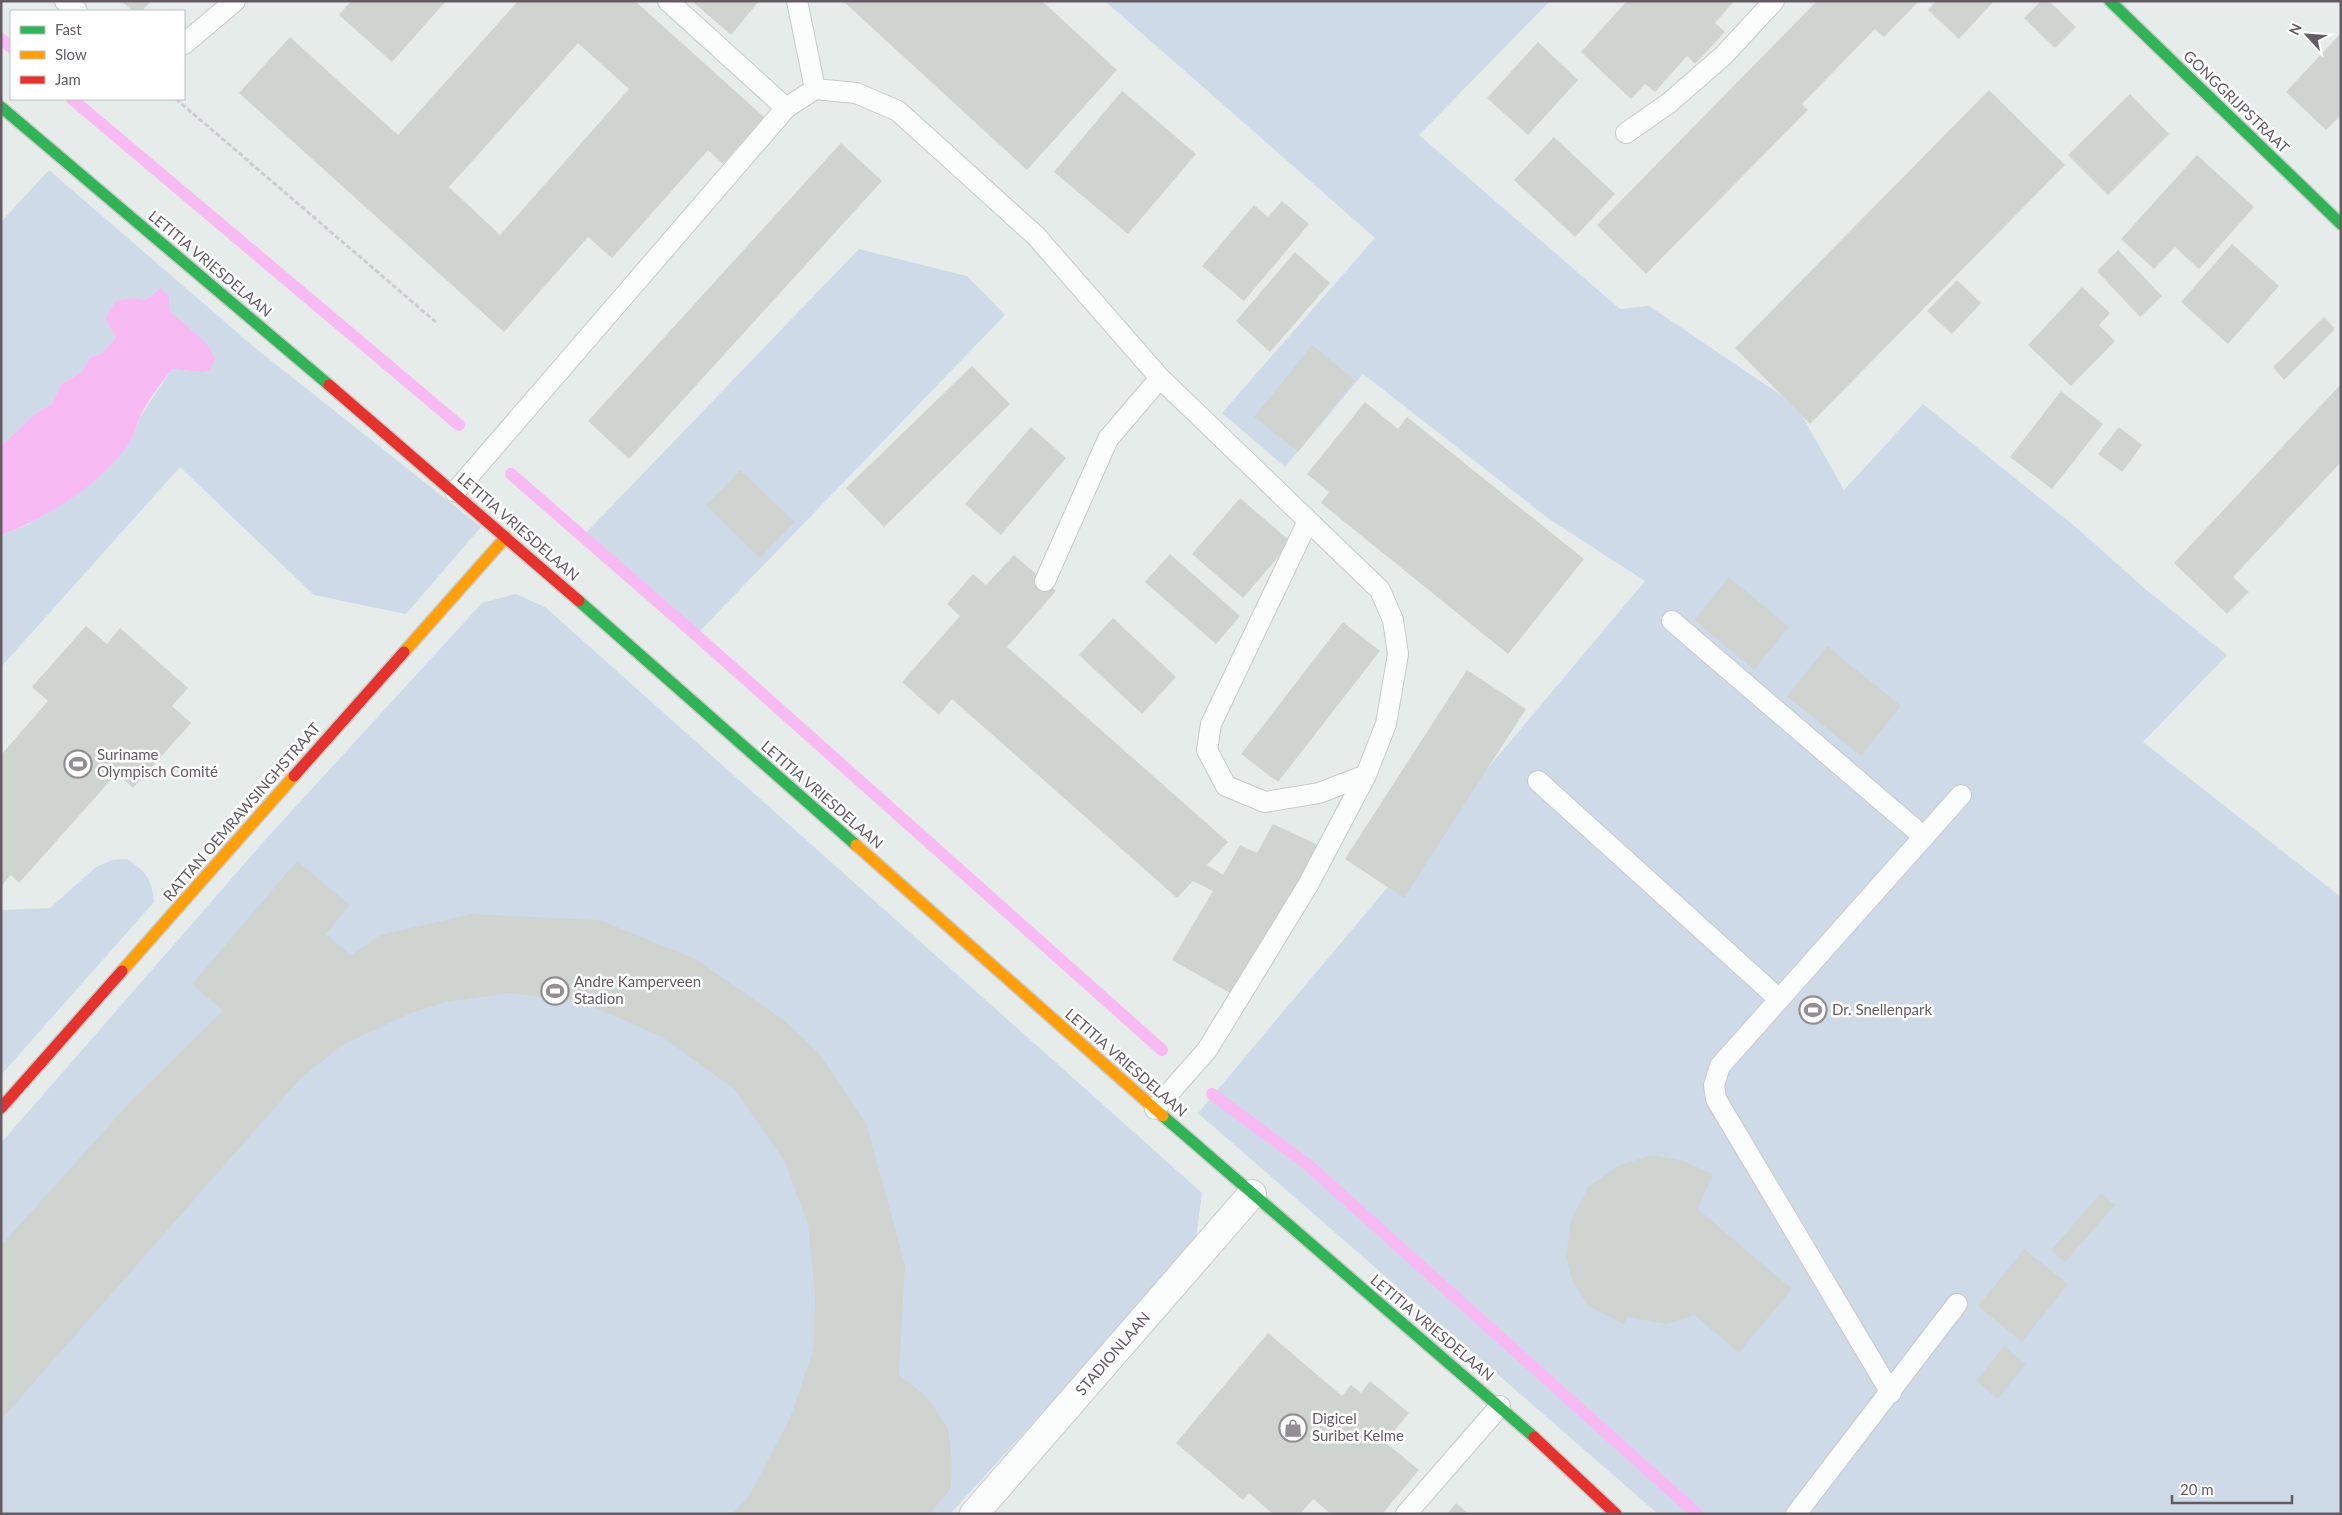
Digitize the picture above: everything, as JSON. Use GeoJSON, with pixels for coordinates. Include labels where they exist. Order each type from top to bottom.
{"type":"FeatureCollection","features":[{"type":"Feature","properties":{"kind":"street","name":"GONGGRIJPSTRAAT"},"geometry":{"type":"LineString","coordinates":[[2110,1],[2341,224]]}},
{"type":"Feature","properties":{"kind":"street","name":"LETITIA VRIESDELAAN"},"geometry":{"type":"LineString","coordinates":[[1,106],[455,492],[1252,1194],[1500,1406],[1616,1514]]}},
{"type":"Feature","properties":{"kind":"street","name":"RATTAN OEMRAWSINGHSTRAAT"},"geometry":{"type":"LineString","coordinates":[[1,1108],[506,537]]}},
{"type":"Feature","properties":{"kind":"street","name":"STADIONLAAN"},"geometry":{"type":"LineString","coordinates":[[974,1514],[1252,1194]]}},
{"type":"Feature","properties":{"kind":"lane"},"geometry":{"type":"LineString","coordinates":[[65,1],[76,10]]}},
{"type":"Feature","properties":{"kind":"lane"},"geometry":{"type":"LineString","coordinates":[[185,43],[235,1]]}},
{"type":"Feature","properties":{"kind":"lane"},"geometry":{"type":"LineString","coordinates":[[668,1],[786,108]]}},
{"type":"Feature","properties":{"kind":"lane"},"geometry":{"type":"LineString","coordinates":[[797,1],[815,89]]}},
{"type":"Feature","properties":{"kind":"lane"},"geometry":{"type":"LineString","coordinates":[[1626,133],[1669,102],[1724,55],[1774,1]]}},
{"type":"Feature","properties":{"kind":"lane"},"geometry":{"type":"LineString","coordinates":[[455,492],[786,108],[815,89],[856,93],[898,111],[1036,236],[1160,378],[1380,590],[1393,620],[1398,654],[1386,724],[1366,776],[1308,885],[1207,1050],[1155,1109]]}},
{"type":"Feature","properties":{"kind":"lane"},"geometry":{"type":"LineString","coordinates":[[1045,582],[1108,439],[1160,378]]}},
{"type":"Feature","properties":{"kind":"lane"},"geometry":{"type":"LineString","coordinates":[[1308,522],[1211,724],[1207,750],[1226,786],[1265,802],[1320,793],[1366,776]]}},
{"type":"Feature","properties":{"kind":"lane"},"geometry":{"type":"LineString","coordinates":[[1672,621],[1924,837]]}},
{"type":"Feature","properties":{"kind":"lane"},"geometry":{"type":"LineString","coordinates":[[1538,781],[1779,999]]}},
{"type":"Feature","properties":{"kind":"lane"},"geometry":{"type":"LineString","coordinates":[[1891,1393],[1716,1099],[1714,1085],[1720,1066],[1961,795]]}},
{"type":"Feature","properties":{"kind":"lane"},"geometry":{"type":"LineString","coordinates":[[1796,1514],[1891,1393],[1957,1304]]}},
{"type":"Feature","properties":{"kind":"lane"},"geometry":{"type":"LineString","coordinates":[[1406,1514],[1500,1406]]}},
{"type":"Feature","properties":{"kind":"path"},"geometry":{"type":"LineString","coordinates":[[177,100],[437,322]]}},
{"type":"Feature","properties":{"kind":"shaded area","name":"Dr. Snellenpark"},"geometry":{"type":"Polygon","coordinates":[[[1105,1],[1550,1],[1419,135],[1620,309],[1649,306],[1796,405],[1844,490],[1923,404],[2078,529],[2144,588],[2227,655],[2143,742],[2341,897],[2341,1514],[1658,1514],[1198,1113],[1645,581],[1549,519],[1363,374],[1285,467],[1222,413],[1375,238],[1105,1]]]}},
{"type":"Feature","properties":{"kind":"shaded area"},"geometry":{"type":"Polygon","coordinates":[[[49,170],[254,347],[481,527],[406,614],[314,595],[180,467],[1,667],[1,535],[29,524],[131,441],[140,417],[172,369],[200,372],[179,319],[170,311],[169,297],[146,300],[133,298],[105,319],[116,337],[102,353],[89,358],[82,372],[61,384],[52,404],[36,413],[1,446],[1,222],[49,170]]]}},
{"type":"Feature","properties":{"kind":"shaded area"},"geometry":{"type":"Polygon","coordinates":[[[859,249],[967,276],[1005,315],[696,635],[582,537],[859,249]]]}},
{"type":"Feature","properties":{"kind":"shaded area"},"geometry":{"type":"Polygon","coordinates":[[[161,288],[169,297],[170,311],[207,344],[215,358],[210,370],[200,372],[172,369],[147,404],[130,442],[104,472],[89,486],[55,509],[19,528],[1,535],[1,446],[36,413],[52,404],[61,384],[82,372],[89,358],[102,353],[116,337],[105,319],[116,301],[133,298],[146,300],[161,288]]]}},
{"type":"Feature","properties":{"kind":"shaded area","name":"Andre Kamperveen Stadion"},"geometry":{"type":"Polygon","coordinates":[[[516,594],[545,607],[1202,1193],[1196,1238],[1115,1333],[950,1514],[1,1514],[1,1143],[266,839],[482,603],[516,594]]]}},
{"type":"Feature","properties":{"kind":"shaded area"},"geometry":{"type":"Polygon","coordinates":[[[127,859],[147,876],[152,887],[154,902],[1,1075],[1,910],[50,908],[96,867],[112,860],[127,859]]]}},
{"type":"Feature","properties":{"kind":"building"},"geometry":{"type":"Polygon","coordinates":[[[121,1],[151,1],[143,10],[132,10],[121,1]]]}},
{"type":"Feature","properties":{"kind":"building"},"geometry":{"type":"Polygon","coordinates":[[[351,1],[446,1],[392,62],[339,15],[351,1]]]}},
{"type":"Feature","properties":{"kind":"building"},"geometry":{"type":"Polygon","coordinates":[[[518,1],[635,1],[764,117],[723,164],[708,150],[612,258],[588,237],[504,332],[239,93],[290,37],[398,135],[518,1]],[[578,43],[449,187],[500,235],[629,89],[578,43]]]}},
{"type":"Feature","properties":{"kind":"building"},"geometry":{"type":"Polygon","coordinates":[[[692,1],[759,1],[731,35],[692,1]]]}},
{"type":"Feature","properties":{"kind":"building"},"geometry":{"type":"Polygon","coordinates":[[[843,1],[1042,1],[1117,70],[1027,170],[843,1]]]}},
{"type":"Feature","properties":{"kind":"building"},"geometry":{"type":"Polygon","coordinates":[[[1627,1],[1734,1],[1715,23],[1725,32],[1695,64],[1687,56],[1655,92],[1645,84],[1631,99],[1581,52],[1627,1]]]}},
{"type":"Feature","properties":{"kind":"building"},"geometry":{"type":"Polygon","coordinates":[[[1817,1],[1919,1],[1884,37],[1875,29],[1802,104],[1808,110],[1646,274],[1597,225],[1817,1]]]}},
{"type":"Feature","properties":{"kind":"building"},"geometry":{"type":"Polygon","coordinates":[[[1936,1],[1994,1],[1959,39],[1928,10],[1936,1]]]}},
{"type":"Feature","properties":{"kind":"building"},"geometry":{"type":"Polygon","coordinates":[[[2041,1],[2049,1],[2076,27],[2055,48],[2024,18],[2041,1]]]}},
{"type":"Feature","properties":{"kind":"building"},"geometry":{"type":"Polygon","coordinates":[[[2341,33],[2341,115],[2326,130],[2286,92],[2341,33]]]}},
{"type":"Feature","properties":{"kind":"building"},"geometry":{"type":"Polygon","coordinates":[[[1538,42],[1578,80],[1528,135],[1487,98],[1538,42]]]}},
{"type":"Feature","properties":{"kind":"building"},"geometry":{"type":"Polygon","coordinates":[[[1989,90],[2065,165],[1810,424],[1735,348],[1989,90]]]}},
{"type":"Feature","properties":{"kind":"building"},"geometry":{"type":"Polygon","coordinates":[[[1122,91],[1196,154],[1128,234],[1054,172],[1122,91]]]}},
{"type":"Feature","properties":{"kind":"building"},"geometry":{"type":"Polygon","coordinates":[[[2130,94],[2169,134],[2108,195],[2068,155],[2130,94]]]}},
{"type":"Feature","properties":{"kind":"building"},"geometry":{"type":"Polygon","coordinates":[[[1554,137],[1615,194],[1575,237],[1514,180],[1554,137]]]}},
{"type":"Feature","properties":{"kind":"building"},"geometry":{"type":"Polygon","coordinates":[[[841,143],[882,181],[629,459],[588,421],[841,143]]]}},
{"type":"Feature","properties":{"kind":"building"},"geometry":{"type":"Polygon","coordinates":[[[2197,155],[2254,207],[2199,269],[2175,247],[2154,269],[2121,239],[2197,155]]]}},
{"type":"Feature","properties":{"kind":"building"},"geometry":{"type":"Polygon","coordinates":[[[1282,201],[1309,224],[1244,301],[1202,266],[1254,205],[1268,217],[1282,201]]]}},
{"type":"Feature","properties":{"kind":"building"},"geometry":{"type":"Polygon","coordinates":[[[2232,244],[2279,286],[2228,344],[2181,302],[2232,244]]]}},
{"type":"Feature","properties":{"kind":"building"},"geometry":{"type":"Polygon","coordinates":[[[2118,250],[2162,296],[2140,317],[2097,271],[2118,250]]]}},
{"type":"Feature","properties":{"kind":"building"},"geometry":{"type":"Polygon","coordinates":[[[1295,252],[1330,283],[1270,352],[1236,321],[1295,252]]]}},
{"type":"Feature","properties":{"kind":"building"},"geometry":{"type":"Polygon","coordinates":[[[1957,280],[1981,303],[1952,334],[1927,311],[1957,280]]]}},
{"type":"Feature","properties":{"kind":"building"},"geometry":{"type":"Polygon","coordinates":[[[2082,287],[2110,313],[2099,325],[2115,341],[2071,386],[2028,345],[2082,287]]]}},
{"type":"Feature","properties":{"kind":"building"},"geometry":{"type":"Polygon","coordinates":[[[2324,317],[2335,329],[2284,380],[2273,367],[2324,317]]]}},
{"type":"Feature","properties":{"kind":"building"},"geometry":{"type":"Polygon","coordinates":[[[1312,345],[1355,380],[1298,452],[1254,417],[1312,345]]]}},
{"type":"Feature","properties":{"kind":"building"},"geometry":{"type":"Polygon","coordinates":[[[972,366],[1010,404],[884,527],[846,488],[972,366]]]}},
{"type":"Feature","properties":{"kind":"building"},"geometry":{"type":"Polygon","coordinates":[[[2341,384],[2341,462],[2233,577],[2249,592],[2227,614],[2174,563],[2341,384]]]}},
{"type":"Feature","properties":{"kind":"building"},"geometry":{"type":"Polygon","coordinates":[[[2061,391],[2103,424],[2052,489],[2010,457],[2061,391]]]}},
{"type":"Feature","properties":{"kind":"building"},"geometry":{"type":"Polygon","coordinates":[[[1365,402],[1398,429],[1407,417],[1584,559],[1508,654],[1321,503],[1329,492],[1307,474],[1365,402]]]}},
{"type":"Feature","properties":{"kind":"building"},"geometry":{"type":"Polygon","coordinates":[[[1031,427],[1066,458],[1001,535],[965,504],[1031,427]]]}},
{"type":"Feature","properties":{"kind":"building"},"geometry":{"type":"Polygon","coordinates":[[[2119,427],[2142,445],[2122,472],[2098,454],[2119,427]]]}},
{"type":"Feature","properties":{"kind":"building"},"geometry":{"type":"Polygon","coordinates":[[[740,470],[795,522],[760,558],[706,505],[740,470]]]}},
{"type":"Feature","properties":{"kind":"building"},"geometry":{"type":"Polygon","coordinates":[[[1240,498],[1291,542],[1243,598],[1192,554],[1240,498]]]}},
{"type":"Feature","properties":{"kind":"building"},"geometry":{"type":"Polygon","coordinates":[[[1170,554],[1240,616],[1216,644],[1145,582],[1170,554]]]}},
{"type":"Feature","properties":{"kind":"building"},"geometry":{"type":"Polygon","coordinates":[[[1014,555],[1056,591],[1007,647],[1228,842],[1207,865],[1223,875],[1240,845],[1257,853],[1273,824],[1322,847],[1239,998],[1172,960],[1213,891],[1193,881],[1177,898],[952,699],[939,715],[902,682],[960,616],[947,604],[973,574],[986,585],[1014,555]]]}},
{"type":"Feature","properties":{"kind":"building"},"geometry":{"type":"Polygon","coordinates":[[[1729,577],[1789,627],[1754,670],[1694,620],[1729,577]]]}},
{"type":"Feature","properties":{"kind":"building"},"geometry":{"type":"Polygon","coordinates":[[[1113,618],[1176,677],[1142,714],[1079,655],[1113,618]]]}},
{"type":"Feature","properties":{"kind":"building"},"geometry":{"type":"Polygon","coordinates":[[[1343,622],[1380,651],[1278,782],[1241,754],[1343,622]]]}},
{"type":"Feature","properties":{"kind":"building","name":"Suriname Olympisch Comité"},"geometry":{"type":"Polygon","coordinates":[[[86,626],[107,644],[120,628],[188,688],[172,706],[191,723],[133,788],[117,773],[19,883],[11,875],[1,886],[1,755],[48,701],[32,687],[86,626]]]}},
{"type":"Feature","properties":{"kind":"building"},"geometry":{"type":"Polygon","coordinates":[[[1827,646],[1901,706],[1861,756],[1787,696],[1827,646]]]}},
{"type":"Feature","properties":{"kind":"building"},"geometry":{"type":"Polygon","coordinates":[[[1467,670],[1526,709],[1404,898],[1345,859],[1467,670]]]}},
{"type":"Feature","properties":{"kind":"building"},"geometry":{"type":"Polygon","coordinates":[[[297,861],[350,905],[326,934],[351,955],[380,935],[472,914],[600,920],[696,959],[784,1020],[819,1053],[867,1125],[905,1265],[899,1375],[927,1397],[948,1428],[952,1461],[951,1489],[929,1514],[732,1514],[749,1496],[790,1418],[814,1348],[815,1295],[808,1225],[784,1160],[734,1089],[662,1037],[582,1002],[510,993],[446,1002],[411,1013],[341,1046],[300,1079],[1,1420],[1,1245],[132,1100],[223,1011],[192,984],[297,861]]]}},
{"type":"Feature","properties":{"kind":"building"},"geometry":{"type":"Polygon","coordinates":[[[1651,1155],[1681,1160],[1713,1174],[1698,1209],[1792,1289],[1739,1353],[1694,1315],[1667,1324],[1627,1317],[1624,1324],[1588,1306],[1572,1280],[1566,1256],[1571,1220],[1588,1187],[1617,1166],[1651,1155]]]}},
{"type":"Feature","properties":{"kind":"building"},"geometry":{"type":"Polygon","coordinates":[[[2101,1193],[2115,1205],[2065,1262],[2051,1250],[2101,1193]]]}},
{"type":"Feature","properties":{"kind":"building"},"geometry":{"type":"Polygon","coordinates":[[[2024,1249],[2068,1284],[2022,1342],[1978,1306],[2024,1249]]]}},
{"type":"Feature","properties":{"kind":"building","name":"Digicel Suribet Kelme"},"geometry":{"type":"Polygon","coordinates":[[[1268,1333],[1342,1396],[1351,1385],[1361,1393],[1370,1381],[1409,1413],[1385,1442],[1419,1470],[1382,1514],[1331,1514],[1313,1499],[1300,1514],[1273,1514],[1249,1493],[1243,1500],[1176,1443],[1268,1333]]]}},
{"type":"Feature","properties":{"kind":"building"},"geometry":{"type":"Polygon","coordinates":[[[2004,1346],[2026,1364],[1998,1399],[1976,1381],[2004,1346]]]}},
{"type":"Feature","properties":{"kind":"building"},"geometry":{"type":"Polygon","coordinates":[[[1456,1503],[1469,1514],[1447,1514],[1456,1503]]]}},
{"type":"Feature","properties":{"kind":"waterway"},"geometry":{"type":"LineString","coordinates":[[1,39],[10,46]]}},
{"type":"Feature","properties":{"kind":"waterway"},"geometry":{"type":"LineString","coordinates":[[73,100],[459,425]]}},
{"type":"Feature","properties":{"kind":"waterway"},"geometry":{"type":"LineString","coordinates":[[511,474],[696,635],[1162,1050]]}},
{"type":"Feature","properties":{"kind":"waterway"},"geometry":{"type":"LineString","coordinates":[[1212,1094],[1307,1164],[1697,1514]]}},
{"type":"Feature","properties":{"kind":"traffic: fast"},"geometry":{"type":"LineString","coordinates":[[2110,1],[2341,224]]}},
{"type":"Feature","properties":{"kind":"traffic: fast"},"geometry":{"type":"LineString","coordinates":[[1,107],[329,385]]}},
{"type":"Feature","properties":{"kind":"traffic: fast"},"geometry":{"type":"LineString","coordinates":[[579,601],[856,845]]}},
{"type":"Feature","properties":{"kind":"traffic: fast"},"geometry":{"type":"LineString","coordinates":[[1163,1116],[1534,1437]]}},
{"type":"Feature","properties":{"kind":"traffic: slow"},"geometry":{"type":"LineString","coordinates":[[404,652],[506,537]]}},
{"type":"Feature","properties":{"kind":"traffic: slow"},"geometry":{"type":"LineString","coordinates":[[122,971],[294,776]]}},
{"type":"Feature","properties":{"kind":"traffic: slow"},"geometry":{"type":"LineString","coordinates":[[856,845],[1163,1116]]}},
{"type":"Feature","properties":{"kind":"traffic: jam"},"geometry":{"type":"LineString","coordinates":[[329,385],[579,601]]}},
{"type":"Feature","properties":{"kind":"traffic: jam"},"geometry":{"type":"LineString","coordinates":[[294,776],[404,652]]}},
{"type":"Feature","properties":{"kind":"traffic: jam"},"geometry":{"type":"LineString","coordinates":[[1,1108],[122,971]]}},
{"type":"Feature","properties":{"kind":"traffic: jam"},"geometry":{"type":"LineString","coordinates":[[1534,1437],[1616,1514]]}},
{"type":"Feature","properties":{"kind":"place","name":"Suriname Olympisch Comité"},"geometry":{"type":"Point","coordinates":[78,764]}},
{"type":"Feature","properties":{"kind":"place","name":"Andre Kamperveen Stadion"},"geometry":{"type":"Point","coordinates":[555,991]}},
{"type":"Feature","properties":{"kind":"place","name":"Dr. Snellenpark"},"geometry":{"type":"Point","coordinates":[1813,1010]}},
{"type":"Feature","properties":{"kind":"place","name":"Digicel Suribet Kelme"},"geometry":{"type":"Point","coordinates":[1293,1428]}}]}
